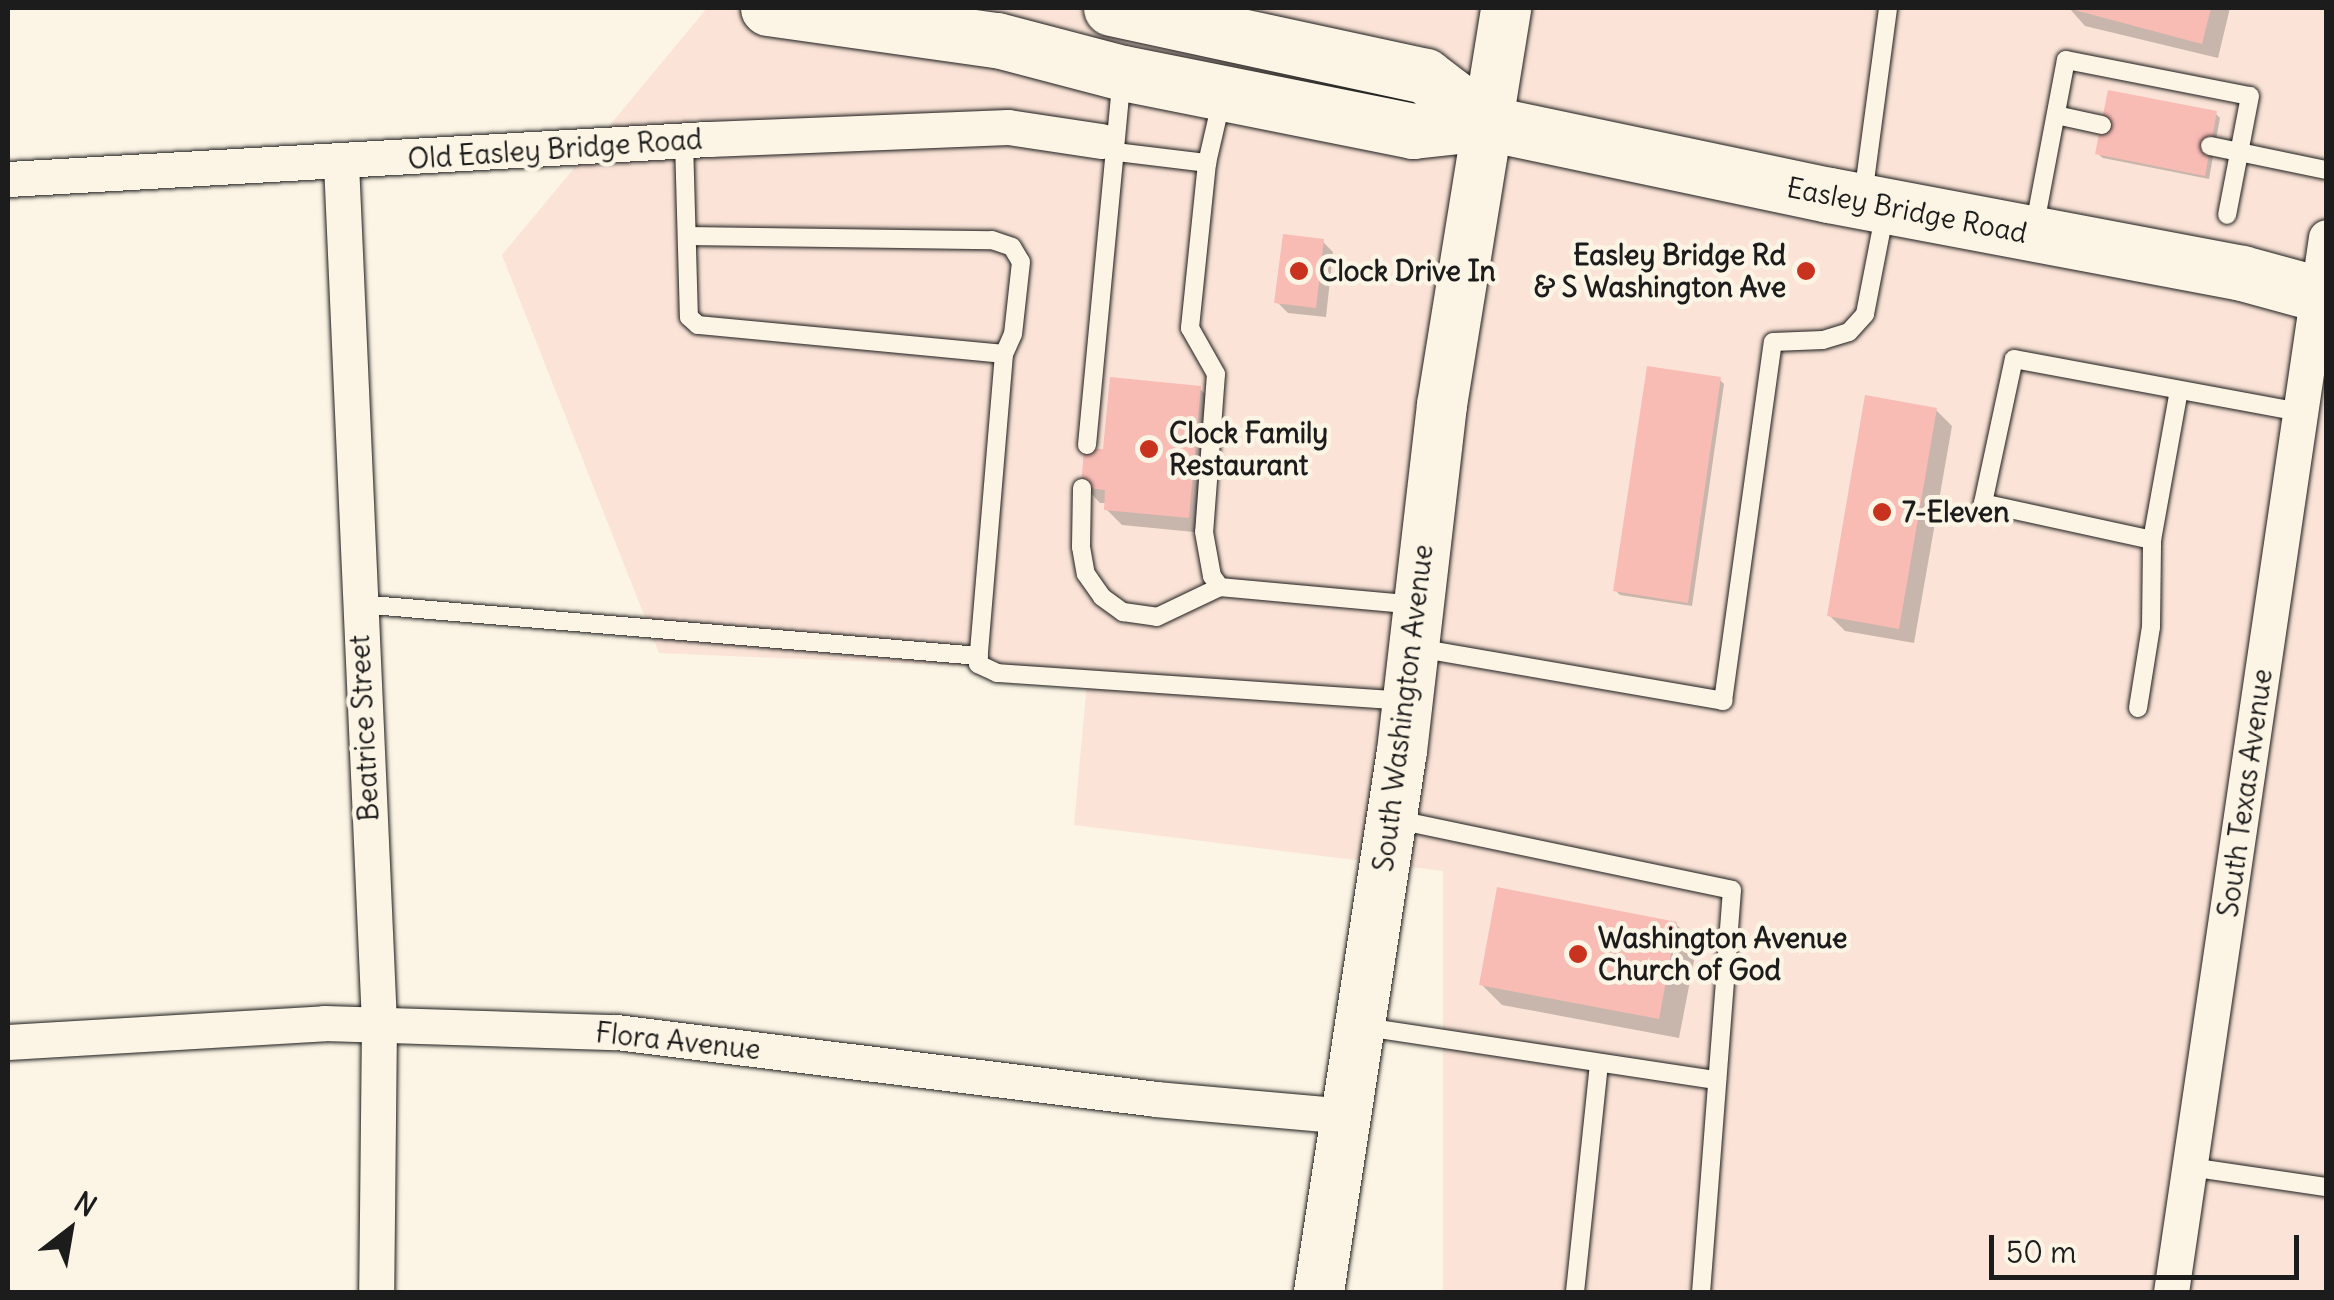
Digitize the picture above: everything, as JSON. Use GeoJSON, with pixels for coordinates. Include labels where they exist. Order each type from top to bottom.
{"type":"FeatureCollection","features":[{"type":"Feature","properties":{"kind":"highway","name":"Easley Bridge Road"},"geometry":{"type":"LineString","coordinates":[[768,8],[997,40],[1223,94],[1414,131],[1487,123],[1874,204],[2242,273],[2322,295]]}},
{"type":"Feature","properties":{"kind":"highway","name":"Easley Bridge Road"},"geometry":{"type":"LineString","coordinates":[[1111,8],[1228,19],[1425,76],[1487,123]]}},
{"type":"Feature","properties":{"kind":"main road","name":"South Washington Avenue"},"geometry":{"type":"LineString","coordinates":[[1320,1292],[1391,819],[1442,404],[1506,8]]}},
{"type":"Feature","properties":{"kind":"street","name":"Old Easley Bridge Road"},"geometry":{"type":"LineString","coordinates":[[8,179],[1008,127],[1108,147]]}},
{"type":"Feature","properties":{"kind":"street","name":"Beatrice Street"},"geometry":{"type":"LineString","coordinates":[[341,163],[378,1024],[376,1292]]}},
{"type":"Feature","properties":{"kind":"street","name":"South Texas Avenue"},"geometry":{"type":"LineString","coordinates":[[2171,1292],[2301,412],[2322,295],[2326,237]]}},
{"type":"Feature","properties":{"kind":"street","name":"Flora Avenue"},"geometry":{"type":"LineString","coordinates":[[8,1042],[324,1023],[616,1032],[1156,1099],[1346,1116]]}},
{"type":"Feature","properties":{"kind":"lane"},"geometry":{"type":"LineString","coordinates":[[1082,488],[1081,547],[1086,574],[1102,597],[1122,612],[1157,617],[1220,587],[1414,626],[1723,701],[1773,342],[1823,340],[1849,332],[1864,314],[1888,8]]}},
{"type":"Feature","properties":{"kind":"lane"},"geometry":{"type":"LineString","coordinates":[[2032,234],[2066,60],[2250,96],[2227,215]]}},
{"type":"Feature","properties":{"kind":"lane"},"geometry":{"type":"LineString","coordinates":[[1087,446],[1108,147],[1123,72]]}},
{"type":"Feature","properties":{"kind":"lane"},"geometry":{"type":"LineString","coordinates":[[1220,587],[1212,576],[1204,532],[1216,374],[1190,328],[1206,163],[1223,94]]}},
{"type":"Feature","properties":{"kind":"lane"},"geometry":{"type":"LineString","coordinates":[[2056,115],[2102,125]]}},
{"type":"Feature","properties":{"kind":"lane"},"geometry":{"type":"LineString","coordinates":[[684,141],[689,317],[698,325],[1004,354]]}},
{"type":"Feature","properties":{"kind":"lane"},"geometry":{"type":"LineString","coordinates":[[2210,146],[2326,170]]}},
{"type":"Feature","properties":{"kind":"lane"},"geometry":{"type":"LineString","coordinates":[[1108,147],[1206,163]]}},
{"type":"Feature","properties":{"kind":"lane"},"geometry":{"type":"LineString","coordinates":[[687,236],[992,240],[1012,247],[1021,262],[1013,334],[1004,354],[978,664],[997,672],[1406,702]]}},
{"type":"Feature","properties":{"kind":"lane"},"geometry":{"type":"LineString","coordinates":[[2152,540],[1983,504],[2014,360],[2301,412]]}},
{"type":"Feature","properties":{"kind":"lane"},"geometry":{"type":"LineString","coordinates":[[2138,708],[2151,627],[2152,540],[2179,390]]}},
{"type":"Feature","properties":{"kind":"lane"},"geometry":{"type":"LineString","coordinates":[[358,604],[979,656]]}},
{"type":"Feature","properties":{"kind":"lane"},"geometry":{"type":"LineString","coordinates":[[1391,819],[1732,890],[1700,1292]]}},
{"type":"Feature","properties":{"kind":"lane"},"geometry":{"type":"LineString","coordinates":[[1359,1026],[1717,1080]]}},
{"type":"Feature","properties":{"kind":"lane"},"geometry":{"type":"LineString","coordinates":[[1575,1292],[1599,1062]]}},
{"type":"Feature","properties":{"kind":"lane"},"geometry":{"type":"LineString","coordinates":[[2190,1167],[2326,1187]]}},
{"type":"Feature","properties":{"kind":"shaded area"},"geometry":{"type":"Polygon","coordinates":[[[707,8],[2326,8],[2326,1292],[1443,1292],[1443,871],[1074,825],[1088,671],[659,653],[502,255],[707,8]]]}},
{"type":"Feature","properties":{"kind":"building"},"geometry":{"type":"Polygon","coordinates":[[[2067,8],[2211,8],[2202,44],[2067,8]]]}},
{"type":"Feature","properties":{"kind":"building"},"geometry":{"type":"Polygon","coordinates":[[[2108,90],[2217,111],[2205,176],[2095,154],[2108,90]]]}},
{"type":"Feature","properties":{"kind":"building","name":"Clock Drive In"},"geometry":{"type":"Polygon","coordinates":[[[1283,234],[1324,239],[1316,308],[1274,303],[1283,234]]]}},
{"type":"Feature","properties":{"kind":"building"},"geometry":{"type":"Polygon","coordinates":[[[1647,366],[1721,377],[1688,603],[1613,591],[1647,366]]]}},
{"type":"Feature","properties":{"kind":"building","name":"Clock Family Restaurant"},"geometry":{"type":"Polygon","coordinates":[[[1110,377],[1201,386],[1189,518],[1104,510],[1105,490],[1081,487],[1084,448],[1103,449],[1110,377]]]}},
{"type":"Feature","properties":{"kind":"building","name":"7-Eleven"},"geometry":{"type":"Polygon","coordinates":[[[1865,395],[1937,408],[1899,629],[1827,616],[1865,395]]]}},
{"type":"Feature","properties":{"kind":"building","name":"Washington Avenue Church of God"},"geometry":{"type":"Polygon","coordinates":[[[1497,887],[1677,922],[1659,1019],[1479,985],[1497,887]]]}},
{"type":"Feature","properties":{"kind":"place","name":"Clock Drive In"},"geometry":{"type":"Point","coordinates":[1299,271]}},
{"type":"Feature","properties":{"kind":"place","name":"Easley Bridge Rd & S Washington Ave"},"geometry":{"type":"Point","coordinates":[1806,271]}},
{"type":"Feature","properties":{"kind":"place","name":"Clock Family Restaurant"},"geometry":{"type":"Point","coordinates":[1149,449]}},
{"type":"Feature","properties":{"kind":"place","name":"7-Eleven"},"geometry":{"type":"Point","coordinates":[1882,512]}},
{"type":"Feature","properties":{"kind":"place","name":"Washington Avenue Church of God"},"geometry":{"type":"Point","coordinates":[1578,954]}}]}
